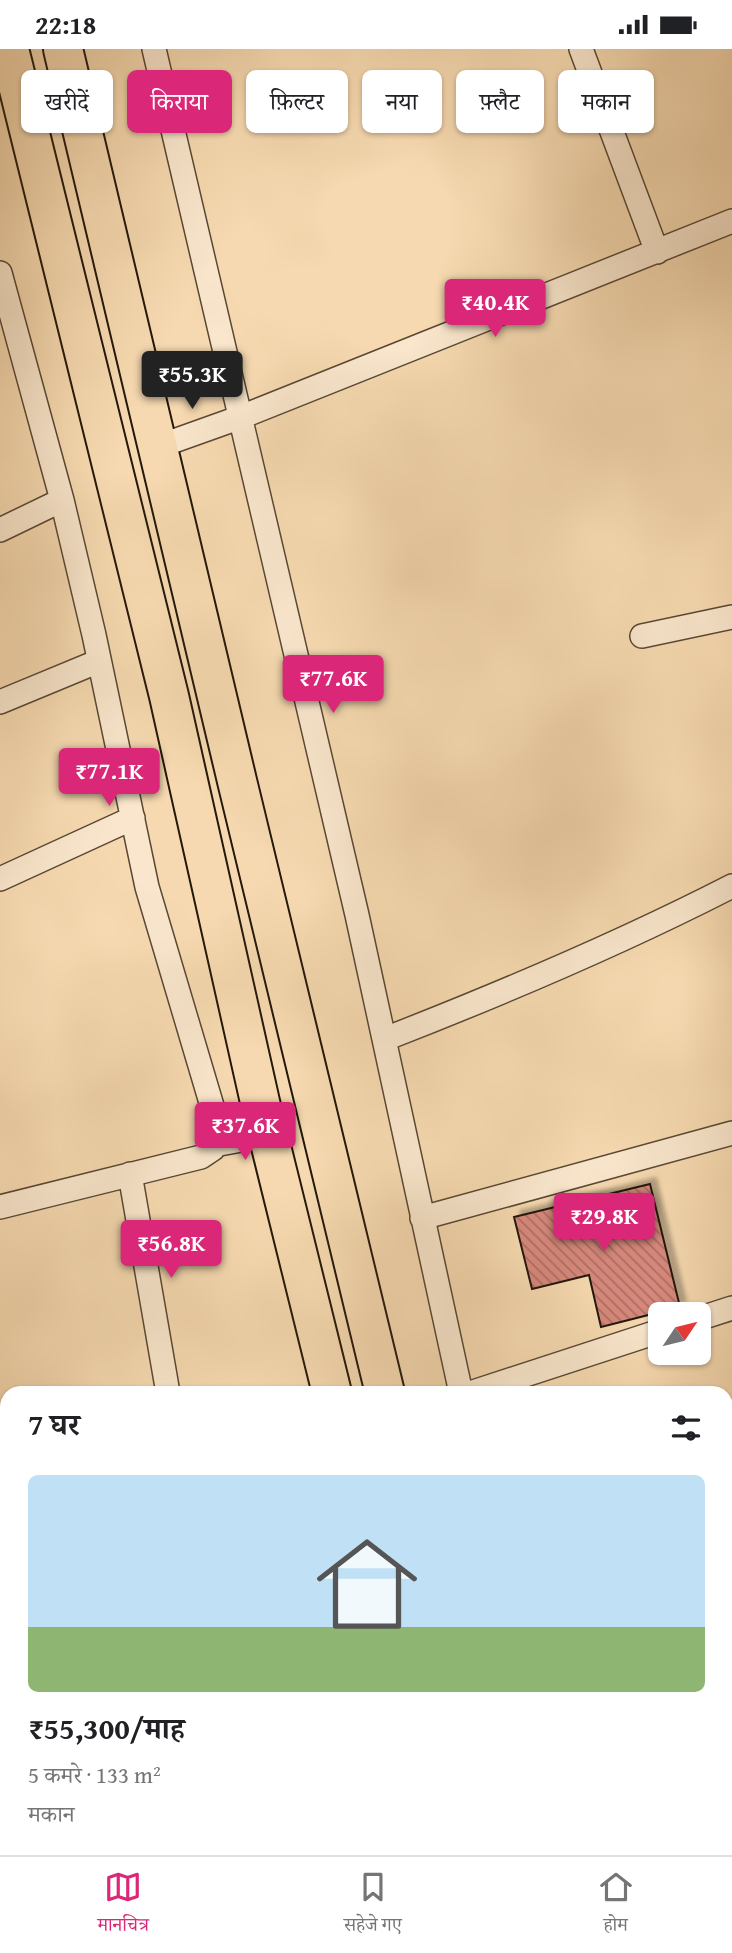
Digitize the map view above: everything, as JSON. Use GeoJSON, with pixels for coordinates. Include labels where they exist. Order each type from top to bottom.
{"type":"FeatureCollection","features":[{"type":"Feature","properties":{"kind":"highway"},"geometry":{"type":"LineString","coordinates":[[9,49],[169,696],[268,1135],[330,1386]]}},
{"type":"Feature","properties":{"kind":"highway"},"geometry":{"type":"LineString","coordinates":[[63,49],[383,1386]]}},
{"type":"Feature","properties":{"kind":"street"},"geometry":{"type":"LineString","coordinates":[[155,49],[385,1039],[459,1386]]}},
{"type":"Feature","properties":{"kind":"street"},"geometry":{"type":"LineString","coordinates":[[581,49],[657,252]]}},
{"type":"Feature","properties":{"kind":"street"},"geometry":{"type":"LineString","coordinates":[[157,447],[241,417],[731,225]]}},
{"type":"Feature","properties":{"kind":"street"},"geometry":{"type":"LineString","coordinates":[[0,273],[62,500],[147,887],[215,1116],[216,1133],[213,1149],[201,1157],[0,1207]]}},
{"type":"Feature","properties":{"kind":"street"},"geometry":{"type":"LineString","coordinates":[[0,530],[62,500]]}},
{"type":"Feature","properties":{"kind":"street"},"geometry":{"type":"LineString","coordinates":[[642,636],[732,617]]}},
{"type":"Feature","properties":{"kind":"street"},"geometry":{"type":"LineString","coordinates":[[0,702],[99,661]]}},
{"type":"Feature","properties":{"kind":"street"},"geometry":{"type":"LineString","coordinates":[[0,879],[133,818]]}},
{"type":"Feature","properties":{"kind":"street"},"geometry":{"type":"LineString","coordinates":[[385,1039],[493,997],[652,927],[732,886]]}},
{"type":"Feature","properties":{"kind":"street"},"geometry":{"type":"LineString","coordinates":[[422,1219],[732,1133]]}},
{"type":"Feature","properties":{"kind":"street"},"geometry":{"type":"LineString","coordinates":[[214,1145],[268,1135]]}},
{"type":"Feature","properties":{"kind":"street"},"geometry":{"type":"LineString","coordinates":[[130,1174],[167,1386]]}},
{"type":"Feature","properties":{"kind":"street"},"geometry":{"type":"LineString","coordinates":[[711,1315],[732,1308]]}},
{"type":"Feature","properties":{"kind":"street"},"geometry":{"type":"LineString","coordinates":[[491,1386],[648,1335]]}},
{"type":"Feature","properties":{"kind":"building"},"geometry":{"type":"Polygon","coordinates":[[[650,1184],[679,1302],[648,1302],[648,1315],[601,1327],[589,1275],[532,1289],[514,1217],[650,1184]]]}}]}
